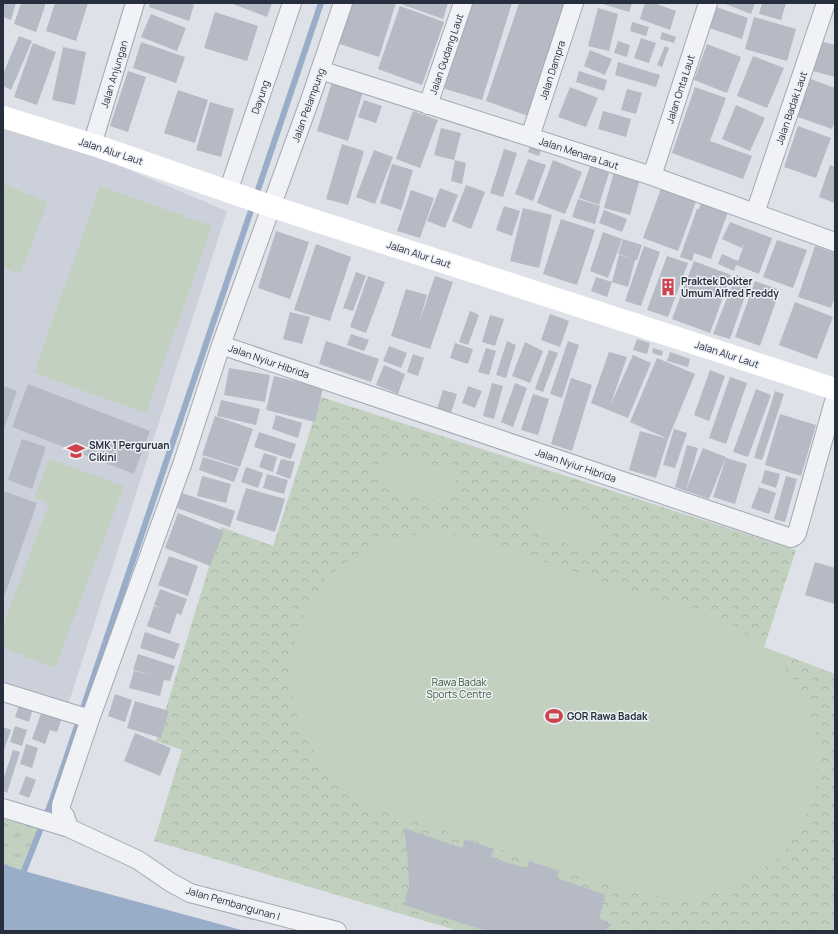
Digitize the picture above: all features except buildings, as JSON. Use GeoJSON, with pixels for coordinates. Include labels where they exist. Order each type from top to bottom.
{"type":"FeatureCollection","features":[{"type":"Feature","properties":{"kind":"street","name":"Jalan Anjungan"},"geometry":{"type":"LineString","coordinates":[[92,145],[135,3]]}},
{"type":"Feature","properties":{"kind":"street","name":"Dayung"},"geometry":{"type":"LineString","coordinates":[[230,192],[232,180],[292,3]]}},
{"type":"Feature","properties":{"kind":"street","name":"Jalan Pelampung"},"geometry":{"type":"LineString","coordinates":[[63,826],[65,816],[61,811],[61,805],[84,717],[183,462],[221,344],[343,3]]}},
{"type":"Feature","properties":{"kind":"street","name":"Jalan Gudang Laut"},"geometry":{"type":"LineString","coordinates":[[428,105],[463,3]]}},
{"type":"Feature","properties":{"kind":"street","name":"Jalan Dampra"},"geometry":{"type":"LineString","coordinates":[[530,137],[574,3]]}},
{"type":"Feature","properties":{"kind":"street","name":"Jalan Onta Laut"},"geometry":{"type":"LineString","coordinates":[[652,176],[708,3]]}},
{"type":"Feature","properties":{"kind":"street","name":"Jalan Badak Laut"},"geometry":{"type":"LineString","coordinates":[[755,213],[826,3]]}},
{"type":"Feature","properties":{"kind":"street","name":"Jalan Menara Laut"},"geometry":{"type":"LineString","coordinates":[[320,70],[652,176],[835,242]]}},
{"type":"Feature","properties":{"kind":"street","name":"Jalan Alur Laut"},"geometry":{"type":"LineString","coordinates":[[3,117],[92,145],[271,206],[835,389]]}},
{"type":"Feature","properties":{"kind":"street","name":"Jalan Nyiur Hibrida"},"geometry":{"type":"LineString","coordinates":[[221,344],[790,538],[795,536],[797,533],[835,398]]}},
{"type":"Feature","properties":{"kind":"street"},"geometry":{"type":"LineString","coordinates":[[3,692],[84,717]]}},
{"type":"Feature","properties":{"kind":"street","name":"Jalan Pembangunan I"},"geometry":{"type":"LineString","coordinates":[[11,811],[63,826],[138,860],[170,882],[190,893],[337,931]]}},
{"type":"Feature","properties":{"kind":"shaded area","name":"SMK 1 Perguruan Cikini"},"geometry":{"type":"Polygon","coordinates":[[[3,125],[91,154],[227,211],[68,705],[3,692],[3,125]]]}},
{"type":"Feature","properties":{"kind":"green space"},"geometry":{"type":"Polygon","coordinates":[[[3,184],[48,202],[20,274],[3,267],[3,184]]]}},
{"type":"Feature","properties":{"kind":"green space"},"geometry":{"type":"Polygon","coordinates":[[[100,186],[212,226],[146,413],[34,373],[100,186]]]}},
{"type":"Feature","properties":{"kind":"green space","name":"Rawa Badak Sports Centre"},"geometry":{"type":"Polygon","coordinates":[[[321,397],[796,550],[764,647],[835,674],[835,931],[459,931],[154,841],[182,750],[156,741],[221,527],[273,546],[321,397]]]}},
{"type":"Feature","properties":{"kind":"green space"},"geometry":{"type":"Polygon","coordinates":[[[388,453],[457,474],[447,504],[378,483],[388,453]]]}},
{"type":"Feature","properties":{"kind":"green space"},"geometry":{"type":"Polygon","coordinates":[[[50,459],[124,486],[55,668],[3,648],[3,625],[49,504],[34,497],[50,459]]]}},
{"type":"Feature","properties":{"kind":"green space"},"geometry":{"type":"Polygon","coordinates":[[[537,503],[603,525],[593,553],[528,531],[537,503]]]}},
{"type":"Feature","properties":{"kind":"green space","name":"GOR Rawa Badak"},"geometry":{"type":"Polygon","coordinates":[[[422,533],[463,535],[733,624],[774,654],[807,698],[820,752],[812,806],[784,853],[740,886],[687,900],[633,892],[363,805],[334,779],[302,734],[289,681],[297,627],[325,579],[369,546],[422,533]]]}},
{"type":"Feature","properties":{"kind":"green space"},"geometry":{"type":"Polygon","coordinates":[[[3,819],[41,828],[24,871],[3,864],[3,819]]]}},
{"type":"Feature","properties":{"kind":"water"},"geometry":{"type":"Polygon","coordinates":[[[3,864],[24,871],[245,931],[3,931],[3,864]]]}},
{"type":"Feature","properties":{"kind":"waterway"},"geometry":{"type":"LineString","coordinates":[[24,871],[52,800],[321,3]]}},
{"type":"Feature","properties":{"kind":"place","name":"Praktek Dokter Umum Alfred Freddy"},"geometry":{"type":"Point","coordinates":[668,287]}},
{"type":"Feature","properties":{"kind":"place","name":"SMK 1 Perguruan Cikini"},"geometry":{"type":"Point","coordinates":[76,451]}},
{"type":"Feature","properties":{"kind":"place","name":"GOR Rawa Badak"},"geometry":{"type":"Point","coordinates":[554,716]}}]}
